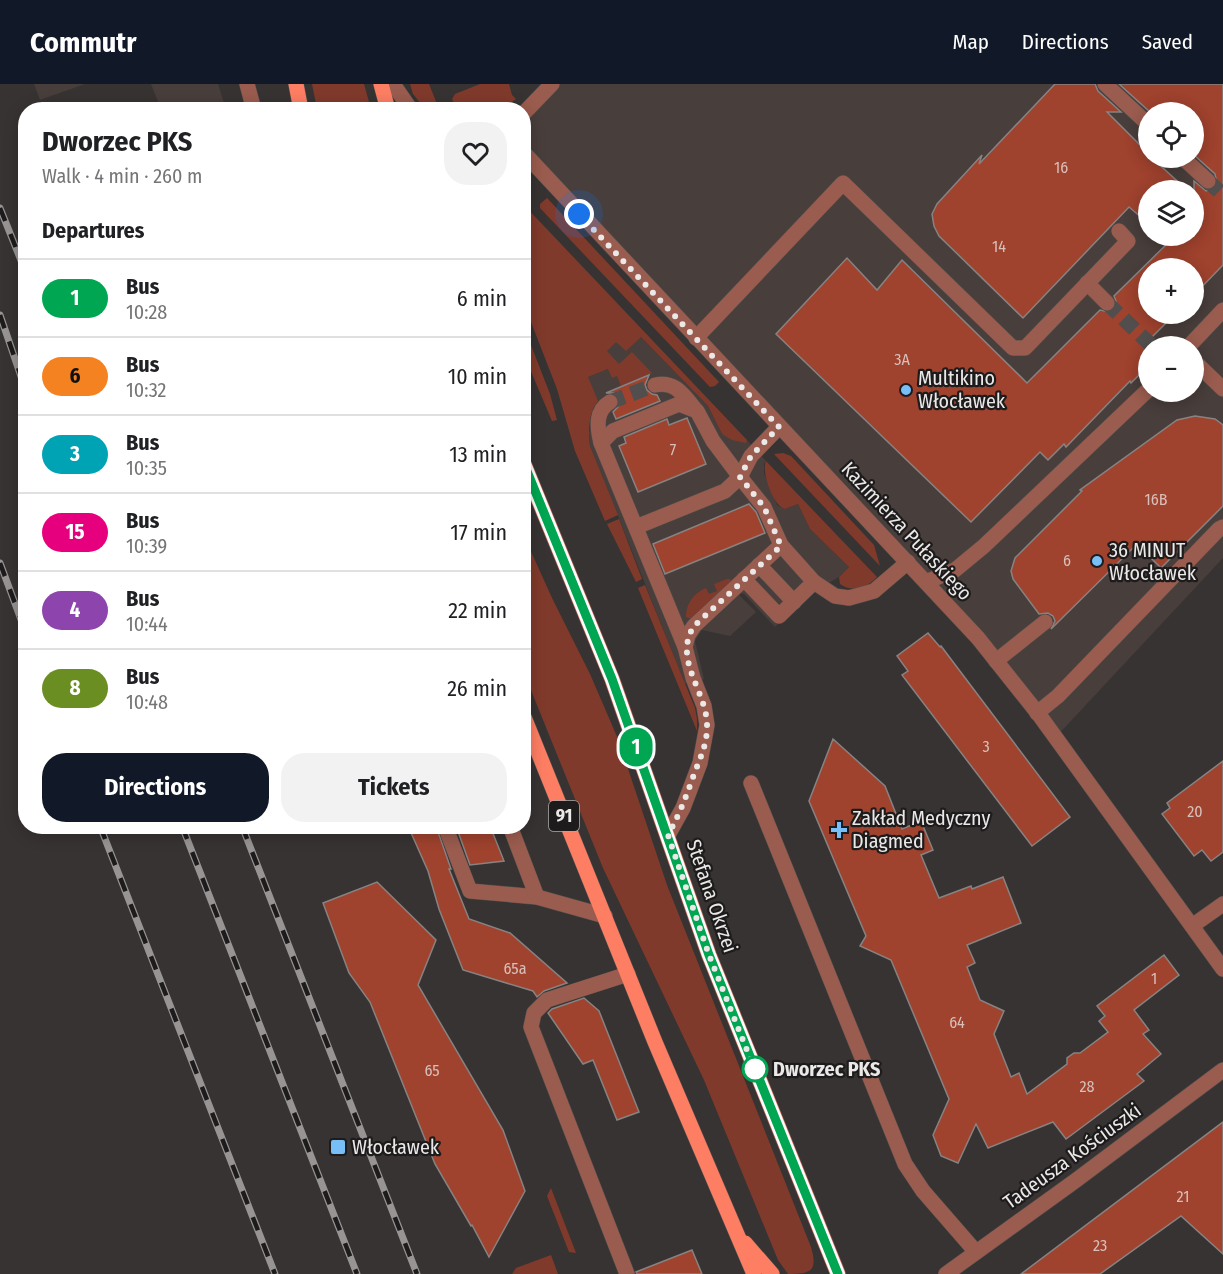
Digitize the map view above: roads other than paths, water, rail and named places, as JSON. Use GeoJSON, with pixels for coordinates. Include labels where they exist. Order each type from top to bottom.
{"type":"FeatureCollection","features":[{"type":"Feature","properties":{"kind":"main road"},"geometry":{"type":"LineString","coordinates":[[296,84],[299,102]]}},
{"type":"Feature","properties":{"kind":"main road"},"geometry":{"type":"LineString","coordinates":[[381,84],[386,102]]}},
{"type":"Feature","properties":{"kind":"main road","name":"Stefana Okrzei"},"geometry":{"type":"LineString","coordinates":[[531,481],[612,679],[709,955],[838,1274]]}},
{"type":"Feature","properties":{"kind":"main road","name":"91"},"geometry":{"type":"LineString","coordinates":[[531,734],[655,1042],[754,1274]]}},
{"type":"Feature","properties":{"kind":"main road"},"geometry":{"type":"LineString","coordinates":[[736,1231],[772,1274]]}},
{"type":"Feature","properties":{"kind":"main road"},"geometry":{"type":"LineString","coordinates":[[824,1274],[826,1244]]}},
{"type":"Feature","properties":{"kind":"street"},"geometry":{"type":"LineString","coordinates":[[247,84],[252,102]]}},
{"type":"Feature","properties":{"kind":"street"},"geometry":{"type":"LineString","coordinates":[[393,84],[405,102]]}},
{"type":"Feature","properties":{"kind":"street"},"geometry":{"type":"LineString","coordinates":[[531,105],[552,84]]}},
{"type":"Feature","properties":{"kind":"street"},"geometry":{"type":"LineString","coordinates":[[1105,84],[1138,115]]}},
{"type":"Feature","properties":{"kind":"street","name":"Kazimierza Pułaskiego"},"geometry":{"type":"LineString","coordinates":[[531,161],[978,638],[1037,713],[1223,969]]}},
{"type":"Feature","properties":{"kind":"street"},"geometry":{"type":"LineString","coordinates":[[1194,168],[1208,181]]}},
{"type":"Feature","properties":{"kind":"street"},"geometry":{"type":"LineString","coordinates":[[696,338],[843,183],[1013,348],[1024,348],[1028,345],[1128,241],[1119,231]]}},
{"type":"Feature","properties":{"kind":"street"},"geometry":{"type":"LineString","coordinates":[[1087,283],[1107,303]]}},
{"type":"Feature","properties":{"kind":"street"},"geometry":{"type":"LineString","coordinates":[[1198,336],[1223,310]]}},
{"type":"Feature","properties":{"kind":"street"},"geometry":{"type":"LineString","coordinates":[[1204,371],[1223,389]]}},
{"type":"Feature","properties":{"kind":"street"},"geometry":{"type":"LineString","coordinates":[[655,385],[665,383],[675,387],[697,411],[712,441],[764,507],[781,546],[814,582],[835,596],[849,598],[862,596],[874,591],[908,562]]}},
{"type":"Feature","properties":{"kind":"street"},"geometry":{"type":"LineString","coordinates":[[927,582],[955,570],[984,546],[1138,399]]}},
{"type":"Feature","properties":{"kind":"street"},"geometry":{"type":"LineString","coordinates":[[610,402],[604,406],[599,415],[598,430],[601,443],[686,647],[693,678],[704,706],[707,725],[700,763],[683,808],[668,835]]}},
{"type":"Feature","properties":{"kind":"street"},"geometry":{"type":"LineString","coordinates":[[601,443],[614,432],[679,404],[697,411]]}},
{"type":"Feature","properties":{"kind":"street"},"geometry":{"type":"LineString","coordinates":[[636,527],[725,491],[740,477],[755,451],[779,427]]}},
{"type":"Feature","properties":{"kind":"street"},"geometry":{"type":"LineString","coordinates":[[1037,713],[1058,696],[1223,527]]}},
{"type":"Feature","properties":{"kind":"street"},"geometry":{"type":"LineString","coordinates":[[686,647],[688,635],[694,626],[781,546]]}},
{"type":"Feature","properties":{"kind":"street"},"geometry":{"type":"LineString","coordinates":[[759,565],[794,602]]}},
{"type":"Feature","properties":{"kind":"street"},"geometry":{"type":"LineString","coordinates":[[744,579],[779,616],[814,582]]}},
{"type":"Feature","properties":{"kind":"street"},"geometry":{"type":"LineString","coordinates":[[996,661],[1045,622]]}},
{"type":"Feature","properties":{"kind":"street"},"geometry":{"type":"LineString","coordinates":[[751,783],[905,1164],[928,1197],[976,1252]]}},
{"type":"Feature","properties":{"kind":"street"},"geometry":{"type":"LineString","coordinates":[[448,834],[471,891],[537,897],[605,916]]}},
{"type":"Feature","properties":{"kind":"street"},"geometry":{"type":"LineString","coordinates":[[513,834],[537,897]]}},
{"type":"Feature","properties":{"kind":"street"},"geometry":{"type":"LineString","coordinates":[[1192,926],[1223,904]]}},
{"type":"Feature","properties":{"kind":"street"},"geometry":{"type":"LineString","coordinates":[[627,1274],[531,1027],[534,1013],[547,1000],[628,974]]}},
{"type":"Feature","properties":{"kind":"street","name":"Tadeusza Kościuszki"},"geometry":{"type":"LineString","coordinates":[[946,1274],[1076,1181],[1223,1070]]}},
{"type":"Feature","properties":{"kind":"tunnel"},"geometry":{"type":"LineString","coordinates":[[1208,181],[1223,195]]}},
{"type":"Feature","properties":{"kind":"tunnel"},"geometry":{"type":"LineString","coordinates":[[1107,303],[1142,336]]}},
{"type":"Feature","properties":{"kind":"tunnel"},"geometry":{"type":"LineString","coordinates":[[610,402],[655,385]]}},
{"type":"Feature","properties":{"kind":"railway"},"geometry":{"type":"LineString","coordinates":[[0,208],[18,253]]}},
{"type":"Feature","properties":{"kind":"railway"},"geometry":{"type":"LineString","coordinates":[[0,315],[18,368]]}},
{"type":"Feature","properties":{"kind":"railway"},"geometry":{"type":"LineString","coordinates":[[0,563],[18,611]]}},
{"type":"Feature","properties":{"kind":"railway"},"geometry":{"type":"LineString","coordinates":[[103,834],[275,1274]]}},
{"type":"Feature","properties":{"kind":"railway"},"geometry":{"type":"LineString","coordinates":[[185,834],[357,1274]]}},
{"type":"Feature","properties":{"kind":"railway"},"geometry":{"type":"LineString","coordinates":[[245,834],[417,1274]]}},
{"type":"Feature","properties":{"kind":"place","name":"Multikino Włocławek"},"geometry":{"type":"Point","coordinates":[906,390]}},
{"type":"Feature","properties":{"kind":"place","name":"36 MINUT Włocławek"},"geometry":{"type":"Point","coordinates":[1097,561]}},
{"type":"Feature","properties":{"kind":"place","name":"Zakład Medyczny Diagmed"},"geometry":{"type":"Point","coordinates":[839,830]}},
{"type":"Feature","properties":{"kind":"place","name":"Dworzec PKS"},"geometry":{"type":"Point","coordinates":[755,1069]}},
{"type":"Feature","properties":{"kind":"place","name":"Włocławek"},"geometry":{"type":"Point","coordinates":[338,1147]}}]}
